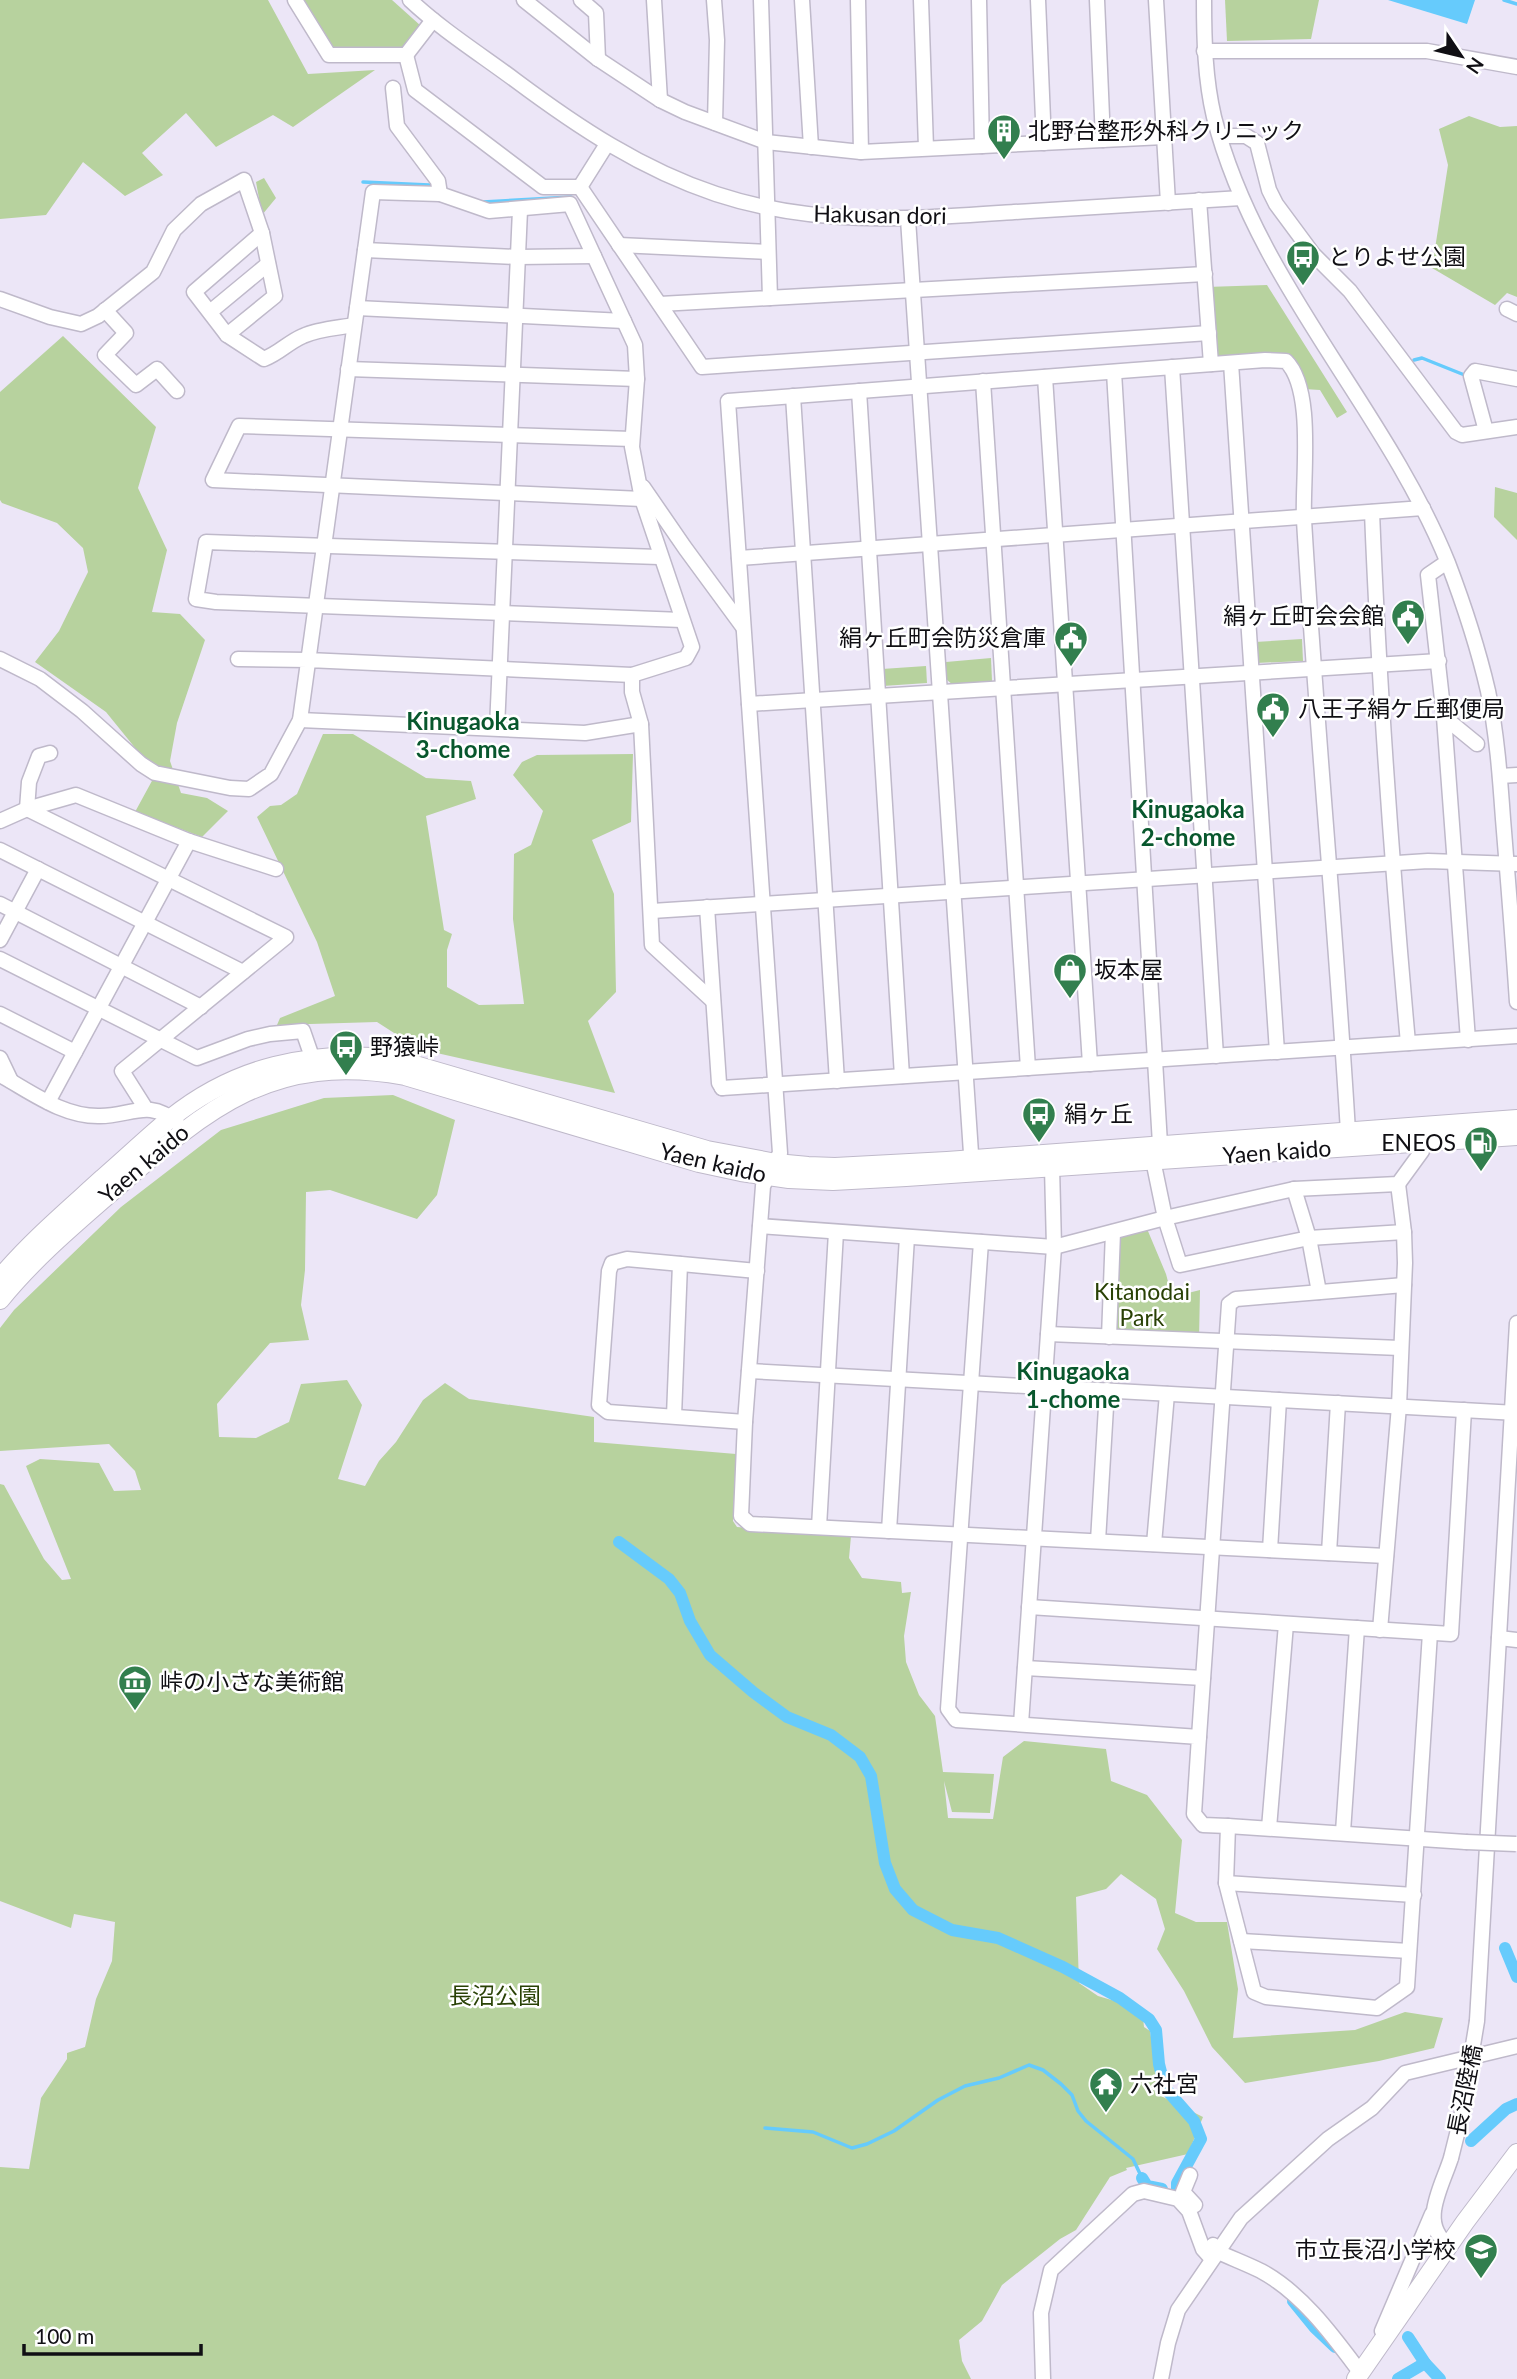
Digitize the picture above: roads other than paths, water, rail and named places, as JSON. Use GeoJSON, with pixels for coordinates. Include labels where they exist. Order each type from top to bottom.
{"type":"FeatureCollection","features":[{"type":"Feature","properties":{"kind":"main road","name":"Yaen kaido"},"geometry":{"type":"LineString","coordinates":[[0,1300],[48,1248],[214,1090],[236,1079],[286,1062],[337,1055],[391,1058],[771,1170]]}},
{"type":"Feature","properties":{"kind":"main road","name":"Yaen kaido"},"geometry":{"type":"LineString","coordinates":[[0,1278],[43,1232],[178,1124],[238,1095],[278,1080],[314,1073],[370,1070],[417,1079],[699,1163],[771,1170],[835,1167],[1052,1167],[1156,1152],[1517,1136]]}},
{"type":"Feature","properties":{"kind":"main road","name":"Yaen kaido"},"geometry":{"type":"LineString","coordinates":[[972,1166],[1517,1119]]}},
{"type":"Feature","properties":{"kind":"main road"},"geometry":{"type":"LineString","coordinates":[[1362,2370],[1449,2245],[1517,2154]]}},
{"type":"Feature","properties":{"kind":"street"},"geometry":{"type":"LineString","coordinates":[[295,0],[329,55],[406,55]]}},
{"type":"Feature","properties":{"kind":"street","name":"Hakusan dori"},"geometry":{"type":"LineString","coordinates":[[410,0],[558,112],[607,144],[688,184],[766,208],[824,217],[908,219],[1241,198]]}},
{"type":"Feature","properties":{"kind":"street"},"geometry":{"type":"LineString","coordinates":[[524,0],[598,59],[660,100],[766,142],[861,152],[1164,137]]}},
{"type":"Feature","properties":{"kind":"street"},"geometry":{"type":"LineString","coordinates":[[581,0],[596,13],[598,59]]}},
{"type":"Feature","properties":{"kind":"street"},"geometry":{"type":"LineString","coordinates":[[654,0],[660,100]]}},
{"type":"Feature","properties":{"kind":"street"},"geometry":{"type":"LineString","coordinates":[[714,0],[717,40],[715,124]]}},
{"type":"Feature","properties":{"kind":"street"},"geometry":{"type":"LineString","coordinates":[[761,0],[770,298]]}},
{"type":"Feature","properties":{"kind":"street"},"geometry":{"type":"LineString","coordinates":[[802,0],[811,147]]}},
{"type":"Feature","properties":{"kind":"street"},"geometry":{"type":"LineString","coordinates":[[858,0],[861,152]]}},
{"type":"Feature","properties":{"kind":"street"},"geometry":{"type":"LineString","coordinates":[[921,0],[926,148]]}},
{"type":"Feature","properties":{"kind":"street"},"geometry":{"type":"LineString","coordinates":[[979,0],[982,146]]}},
{"type":"Feature","properties":{"kind":"street"},"geometry":{"type":"LineString","coordinates":[[1038,0],[1044,142]]}},
{"type":"Feature","properties":{"kind":"street"},"geometry":{"type":"LineString","coordinates":[[1097,0],[1103,140]]}},
{"type":"Feature","properties":{"kind":"street"},"geometry":{"type":"LineString","coordinates":[[1156,0],[1168,202]]}},
{"type":"Feature","properties":{"kind":"street"},"geometry":{"type":"LineString","coordinates":[[1204,0],[1204,51],[1214,114],[1241,198],[1269,255],[1423,508],[1470,623],[1488,692],[1512,863],[1517,1002]]}},
{"type":"Feature","properties":{"kind":"street"},"geometry":{"type":"LineString","coordinates":[[406,55],[433,20]]}},
{"type":"Feature","properties":{"kind":"street"},"geometry":{"type":"LineString","coordinates":[[1204,51],[1427,51],[1517,67]]}},
{"type":"Feature","properties":{"kind":"street"},"geometry":{"type":"LineString","coordinates":[[406,55],[415,90],[543,187],[580,187]]}},
{"type":"Feature","properties":{"kind":"street"},"geometry":{"type":"LineString","coordinates":[[393,88],[397,126],[438,181],[440,194]]}},
{"type":"Feature","properties":{"kind":"street"},"geometry":{"type":"LineString","coordinates":[[1220,136],[1246,136],[1257,144],[1269,190],[1276,204],[1313,254],[1350,291],[1456,432],[1462,435],[1517,427]]}},
{"type":"Feature","properties":{"kind":"street"},"geometry":{"type":"LineString","coordinates":[[580,187],[607,144]]}},
{"type":"Feature","properties":{"kind":"street"},"geometry":{"type":"LineString","coordinates":[[0,299],[50,317],[81,324],[105,310],[153,272],[174,230],[201,204],[244,180],[262,233],[275,296],[227,335]]}},
{"type":"Feature","properties":{"kind":"street"},"geometry":{"type":"LineString","coordinates":[[580,187],[702,367],[1209,333]]}},
{"type":"Feature","properties":{"kind":"street"},"geometry":{"type":"LineString","coordinates":[[0,659],[40,679],[155,774],[249,789],[271,774],[299,720],[308,660],[373,192],[440,194],[489,211],[570,204],[635,345],[632,447],[642,499],[659,557],[692,647],[686,658],[632,675],[308,660],[238,659]]}},
{"type":"Feature","properties":{"kind":"street"},"geometry":{"type":"LineString","coordinates":[[1199,201],[1211,364]]}},
{"type":"Feature","properties":{"kind":"street"},"geometry":{"type":"LineString","coordinates":[[497,728],[520,210]]}},
{"type":"Feature","properties":{"kind":"street"},"geometry":{"type":"LineString","coordinates":[[908,219],[972,1166]]}},
{"type":"Feature","properties":{"kind":"street"},"geometry":{"type":"LineString","coordinates":[[262,233],[194,292],[227,335],[264,359],[281,352],[287,344],[307,334],[354,325]]}},
{"type":"Feature","properties":{"kind":"street"},"geometry":{"type":"LineString","coordinates":[[619,245],[768,252]]}},
{"type":"Feature","properties":{"kind":"street"},"geometry":{"type":"LineString","coordinates":[[365,250],[518,257],[594,256]]}},
{"type":"Feature","properties":{"kind":"street"},"geometry":{"type":"LineString","coordinates":[[209,312],[268,264]]}},
{"type":"Feature","properties":{"kind":"street"},"geometry":{"type":"LineString","coordinates":[[660,304],[1205,274]]}},
{"type":"Feature","properties":{"kind":"street"},"geometry":{"type":"LineString","coordinates":[[357,308],[624,321]]}},
{"type":"Feature","properties":{"kind":"street"},"geometry":{"type":"LineString","coordinates":[[105,310],[126,333],[104,355],[136,385],[157,369],[177,391]]}},
{"type":"Feature","properties":{"kind":"street"},"geometry":{"type":"LineString","coordinates":[[1348,1132],[1304,516],[1304,398],[1294,369],[1286,361],[1211,364],[728,401],[780,1153],[763,1186],[745,1422],[741,1516],[750,1524],[1386,1556]]}},
{"type":"Feature","properties":{"kind":"street"},"geometry":{"type":"LineString","coordinates":[[1231,363],[1277,1052]]}},
{"type":"Feature","properties":{"kind":"street"},"geometry":{"type":"LineString","coordinates":[[1172,367],[1216,1056]]}},
{"type":"Feature","properties":{"kind":"street"},"geometry":{"type":"LineString","coordinates":[[348,369],[636,380]]}},
{"type":"Feature","properties":{"kind":"street"},"geometry":{"type":"LineString","coordinates":[[1486,431],[1471,376],[1475,371],[1517,379]]}},
{"type":"Feature","properties":{"kind":"street"},"geometry":{"type":"LineString","coordinates":[[1114,372],[1155,1060],[1156,1152],[1165,1218],[1180,1265],[1308,1238],[1404,1232]]}},
{"type":"Feature","properties":{"kind":"street"},"geometry":{"type":"LineString","coordinates":[[1045,377],[1090,1064]]}},
{"type":"Feature","properties":{"kind":"street"},"geometry":{"type":"LineString","coordinates":[[983,381],[1028,1068]]}},
{"type":"Feature","properties":{"kind":"street"},"geometry":{"type":"LineString","coordinates":[[859,391],[902,1076]]}},
{"type":"Feature","properties":{"kind":"street"},"geometry":{"type":"LineString","coordinates":[[793,396],[837,1081]]}},
{"type":"Feature","properties":{"kind":"street"},"geometry":{"type":"LineString","coordinates":[[632,439],[239,426],[213,480],[642,499]]}},
{"type":"Feature","properties":{"kind":"street"},"geometry":{"type":"LineString","coordinates":[[638,480],[744,627]]}},
{"type":"Feature","properties":{"kind":"street"},"geometry":{"type":"LineString","coordinates":[[739,558],[1423,508]]}},
{"type":"Feature","properties":{"kind":"street"},"geometry":{"type":"LineString","coordinates":[[1372,512],[1378,665],[1408,1044]]}},
{"type":"Feature","properties":{"kind":"street"},"geometry":{"type":"LineString","coordinates":[[659,557],[206,541],[196,599],[216,602],[682,620]]}},
{"type":"Feature","properties":{"kind":"street"},"geometry":{"type":"LineString","coordinates":[[1447,562],[1428,575],[1444,717],[1468,1040]]}},
{"type":"Feature","properties":{"kind":"street"},"geometry":{"type":"LineString","coordinates":[[749,704],[1439,661]]}},
{"type":"Feature","properties":{"kind":"street"},"geometry":{"type":"LineString","coordinates":[[632,675],[632,692],[641,724],[652,945],[713,1001]]}},
{"type":"Feature","properties":{"kind":"street"},"geometry":{"type":"LineString","coordinates":[[1444,717],[1477,744]]}},
{"type":"Feature","properties":{"kind":"street"},"geometry":{"type":"LineString","coordinates":[[299,720],[585,733],[641,724]]}},
{"type":"Feature","properties":{"kind":"street"},"geometry":{"type":"LineString","coordinates":[[27,809],[29,782],[39,756],[50,753]]}},
{"type":"Feature","properties":{"kind":"street"},"geometry":{"type":"LineString","coordinates":[[1500,776],[1517,775]]}},
{"type":"Feature","properties":{"kind":"street"},"geometry":{"type":"LineString","coordinates":[[0,821],[27,809],[76,795],[189,841],[276,869]]}},
{"type":"Feature","properties":{"kind":"street"},"geometry":{"type":"LineString","coordinates":[[27,809],[286,937],[122,1071],[146,1109]]}},
{"type":"Feature","properties":{"kind":"street"},"geometry":{"type":"LineString","coordinates":[[48,1102],[189,841]]}},
{"type":"Feature","properties":{"kind":"street"},"geometry":{"type":"LineString","coordinates":[[0,850],[243,972]]}},
{"type":"Feature","properties":{"kind":"street"},"geometry":{"type":"LineString","coordinates":[[652,911],[1392,863],[1512,863]]}},
{"type":"Feature","properties":{"kind":"street"},"geometry":{"type":"LineString","coordinates":[[0,940],[38,869]]}},
{"type":"Feature","properties":{"kind":"street"},"geometry":{"type":"LineString","coordinates":[[0,904],[201,1007]]}},
{"type":"Feature","properties":{"kind":"street"},"geometry":{"type":"LineString","coordinates":[[707,907],[719,1083],[722,1088]]}},
{"type":"Feature","properties":{"kind":"street"},"geometry":{"type":"LineString","coordinates":[[707,907],[722,1088]]}},
{"type":"Feature","properties":{"kind":"street"},"geometry":{"type":"LineString","coordinates":[[0,959],[197,1058],[248,1039],[303,1031],[312,1058]]}},
{"type":"Feature","properties":{"kind":"street"},"geometry":{"type":"LineString","coordinates":[[0,1014],[75,1052]]}},
{"type":"Feature","properties":{"kind":"street"},"geometry":{"type":"LineString","coordinates":[[722,1088],[1517,1036]]}},
{"type":"Feature","properties":{"kind":"street"},"geometry":{"type":"LineString","coordinates":[[0,1058],[6,1078],[71,1112],[100,1116],[156,1110],[178,1124]]}},
{"type":"Feature","properties":{"kind":"street"},"geometry":{"type":"LineString","coordinates":[[1380,1630],[1399,1406],[1404,1284],[1404,1232],[1398,1184],[1422,1151],[1423,1142]]}},
{"type":"Feature","properties":{"kind":"street"},"geometry":{"type":"LineString","coordinates":[[1021,1724],[1054,1247],[1052,1167]]}},
{"type":"Feature","properties":{"kind":"street"},"geometry":{"type":"LineString","coordinates":[[760,1226],[1054,1247],[1165,1218],[1294,1189],[1398,1184]]}},
{"type":"Feature","properties":{"kind":"street"},"geometry":{"type":"LineString","coordinates":[[1294,1189],[1320,1292]]}},
{"type":"Feature","properties":{"kind":"street"},"geometry":{"type":"LineString","coordinates":[[819,1527],[836,1232]]}},
{"type":"Feature","properties":{"kind":"street"},"geometry":{"type":"LineString","coordinates":[[1109,1336],[1113,1232]]}},
{"type":"Feature","properties":{"kind":"street"},"geometry":{"type":"LineString","coordinates":[[889,1531],[907,1237]]}},
{"type":"Feature","properties":{"kind":"street"},"geometry":{"type":"LineString","coordinates":[[981,1242],[948,1709],[957,1720],[1199,1737]]}},
{"type":"Feature","properties":{"kind":"street"},"geometry":{"type":"LineString","coordinates":[[745,1422],[608,1412],[599,1405],[611,1263],[627,1259],[757,1271]]}},
{"type":"Feature","properties":{"kind":"street"},"geometry":{"type":"LineString","coordinates":[[674,1416],[680,1264]]}},
{"type":"Feature","properties":{"kind":"street"},"geometry":{"type":"LineString","coordinates":[[1404,1284],[1236,1299],[1229,1304],[1194,1814],[1203,1825],[1517,1844]]}},
{"type":"Feature","properties":{"kind":"street","name":"長沼陸橋"},"geometry":{"type":"LineString","coordinates":[[1362,2370],[1432,2214],[1451,2158],[1461,2118],[1477,2021],[1515,1413],[1517,1324]]}},
{"type":"Feature","properties":{"kind":"street"},"geometry":{"type":"LineString","coordinates":[[1048,1334],[1400,1348]]}},
{"type":"Feature","properties":{"kind":"street"},"geometry":{"type":"LineString","coordinates":[[749,1371],[1515,1413]]}},
{"type":"Feature","properties":{"kind":"street"},"geometry":{"type":"LineString","coordinates":[[1098,1541],[1107,1390]]}},
{"type":"Feature","properties":{"kind":"street"},"geometry":{"type":"LineString","coordinates":[[1154,1544],[1167,1394]]}},
{"type":"Feature","properties":{"kind":"street"},"geometry":{"type":"LineString","coordinates":[[1270,1550],[1279,1400]]}},
{"type":"Feature","properties":{"kind":"street"},"geometry":{"type":"LineString","coordinates":[[1329,1553],[1338,1403]]}},
{"type":"Feature","properties":{"kind":"street"},"geometry":{"type":"LineString","coordinates":[[1029,1607],[1451,1634],[1464,1410]]}},
{"type":"Feature","properties":{"kind":"street"},"geometry":{"type":"LineString","coordinates":[[1269,1828],[1286,1624]]}},
{"type":"Feature","properties":{"kind":"street"},"geometry":{"type":"LineString","coordinates":[[1343,1832],[1357,1628]]}},
{"type":"Feature","properties":{"kind":"street"},"geometry":{"type":"LineString","coordinates":[[1228,1826],[1226,1883],[1254,1992],[1266,1997],[1377,2008],[1407,1987],[1430,1633]]}},
{"type":"Feature","properties":{"kind":"street"},"geometry":{"type":"LineString","coordinates":[[1499,1638],[1517,1640]]}},
{"type":"Feature","properties":{"kind":"street"},"geometry":{"type":"LineString","coordinates":[[1025,1668],[1203,1678]]}},
{"type":"Feature","properties":{"kind":"street"},"geometry":{"type":"LineString","coordinates":[[1226,1883],[1414,1895]]}},
{"type":"Feature","properties":{"kind":"street"},"geometry":{"type":"LineString","coordinates":[[1241,1941],[1409,1951]]}},
{"type":"Feature","properties":{"kind":"street"},"geometry":{"type":"LineString","coordinates":[[1161,2379],[1178,2310],[1241,2218],[1328,2139],[1372,2108],[1405,2073],[1517,2046]]}},
{"type":"Feature","properties":{"kind":"street"},"geometry":{"type":"LineString","coordinates":[[1190,2175],[1183,2192],[1198,2208],[1214,2255]]}},
{"type":"Feature","properties":{"kind":"street"},"geometry":{"type":"LineString","coordinates":[[1043,2379],[1041,2313],[1051,2270],[1133,2194],[1144,2191],[1178,2199],[1189,2211],[1203,2249],[1263,2272],[1291,2292],[1362,2370]]}},
{"type":"Feature","properties":{"kind":"street"},"geometry":{"type":"LineString","coordinates":[[1432,2214],[1433,2227],[1438,2238],[1449,2245]]}},
{"type":"Feature","properties":{"kind":"water"},"geometry":{"type":"Polygon","coordinates":[[[1388,0],[1475,0],[1467,24],[1388,0]]]}},
{"type":"Feature","properties":{"kind":"waterway"},"geometry":{"type":"LineString","coordinates":[[1504,0],[1517,4]]}},
{"type":"Feature","properties":{"kind":"waterway"},"geometry":{"type":"LineString","coordinates":[[363,182],[429,185]]}},
{"type":"Feature","properties":{"kind":"waterway"},"geometry":{"type":"LineString","coordinates":[[483,202],[571,197]]}},
{"type":"Feature","properties":{"kind":"waterway"},"geometry":{"type":"LineString","coordinates":[[1414,360],[1422,358],[1467,376]]}},
{"type":"Feature","properties":{"kind":"waterway"},"geometry":{"type":"LineString","coordinates":[[619,1542],[669,1579],[680,1593],[690,1621],[710,1655],[787,1717],[831,1735],[860,1757],[871,1776],[885,1863],[895,1889],[913,1910],[952,1930],[998,1938],[1063,1967],[1120,1998],[1149,2019],[1156,2030],[1159,2064],[1165,2088],[1194,2121],[1201,2139],[1177,2183],[1177,2193]]}},
{"type":"Feature","properties":{"kind":"waterway"},"geometry":{"type":"LineString","coordinates":[[1505,1948],[1517,1977]]}},
{"type":"Feature","properties":{"kind":"waterway"},"geometry":{"type":"LineString","coordinates":[[765,2128],[813,2132],[852,2148],[894,2131],[938,2100],[965,2086],[999,2078],[1029,2065],[1043,2070],[1061,2084],[1072,2095],[1078,2111],[1086,2121],[1133,2159],[1142,2178]]}},
{"type":"Feature","properties":{"kind":"waterway"},"geometry":{"type":"LineString","coordinates":[[1471,2141],[1506,2109],[1517,2104]]}},
{"type":"Feature","properties":{"kind":"waterway"},"geometry":{"type":"LineString","coordinates":[[1142,2178],[1147,2186],[1162,2189]]}},
{"type":"Feature","properties":{"kind":"waterway"},"geometry":{"type":"LineString","coordinates":[[1293,2301],[1335,2347]]}},
{"type":"Feature","properties":{"kind":"waterway"},"geometry":{"type":"LineString","coordinates":[[1408,2337],[1425,2363],[1440,2379]]}},
{"type":"Feature","properties":{"kind":"waterway"},"geometry":{"type":"LineString","coordinates":[[1398,2379],[1425,2363]]}},
{"type":"Feature","properties":{"kind":"place","name":"北野台整形外科クリニック"},"geometry":{"type":"Point","coordinates":[1004,161]}},
{"type":"Feature","properties":{"kind":"place","name":"とりよせ公園"},"geometry":{"type":"Point","coordinates":[1303,287]}},
{"type":"Feature","properties":{"kind":"place","name":"絹ヶ丘町会会館"},"geometry":{"type":"Point","coordinates":[1408,646]}},
{"type":"Feature","properties":{"kind":"place","name":"絹ヶ丘町会防災倉庫"},"geometry":{"type":"Point","coordinates":[1071,668]}},
{"type":"Feature","properties":{"kind":"place","name":"八王子絹ケ丘郵便局"},"geometry":{"type":"Point","coordinates":[1273,739]}},
{"type":"Feature","properties":{"kind":"place","name":"坂本屋"},"geometry":{"type":"Point","coordinates":[1070,1000]}},
{"type":"Feature","properties":{"kind":"place","name":"野猿峠"},"geometry":{"type":"Point","coordinates":[346,1077]}},
{"type":"Feature","properties":{"kind":"place","name":"絹ヶ丘"},"geometry":{"type":"Point","coordinates":[1039,1144]}},
{"type":"Feature","properties":{"kind":"place","name":"ENEOS"},"geometry":{"type":"Point","coordinates":[1481,1173]}},
{"type":"Feature","properties":{"kind":"place","name":"峠の小さな美術館"},"geometry":{"type":"Point","coordinates":[135,1712]}},
{"type":"Feature","properties":{"kind":"place","name":"六社宮"},"geometry":{"type":"Point","coordinates":[1106,2114]}},
{"type":"Feature","properties":{"kind":"place","name":"市立長沼小学校"},"geometry":{"type":"Point","coordinates":[1481,2280]}},
{"type":"Feature","properties":{"kind":"district","name":"Kinugaoka 3-chome"},"geometry":{"type":"Point","coordinates":[463,736]}},
{"type":"Feature","properties":{"kind":"district","name":"Kinugaoka 2-chome"},"geometry":{"type":"Point","coordinates":[1188,824]}},
{"type":"Feature","properties":{"kind":"district","name":"Kinugaoka 1-chome"},"geometry":{"type":"Point","coordinates":[1073,1386]}},
{"type":"Feature","properties":{"kind":"park label","name":"Kitanodai Park"},"geometry":{"type":"Point","coordinates":[1142,1305]}},
{"type":"Feature","properties":{"kind":"park label","name":"長沼公園"},"geometry":{"type":"Point","coordinates":[495,1996]}}]}
